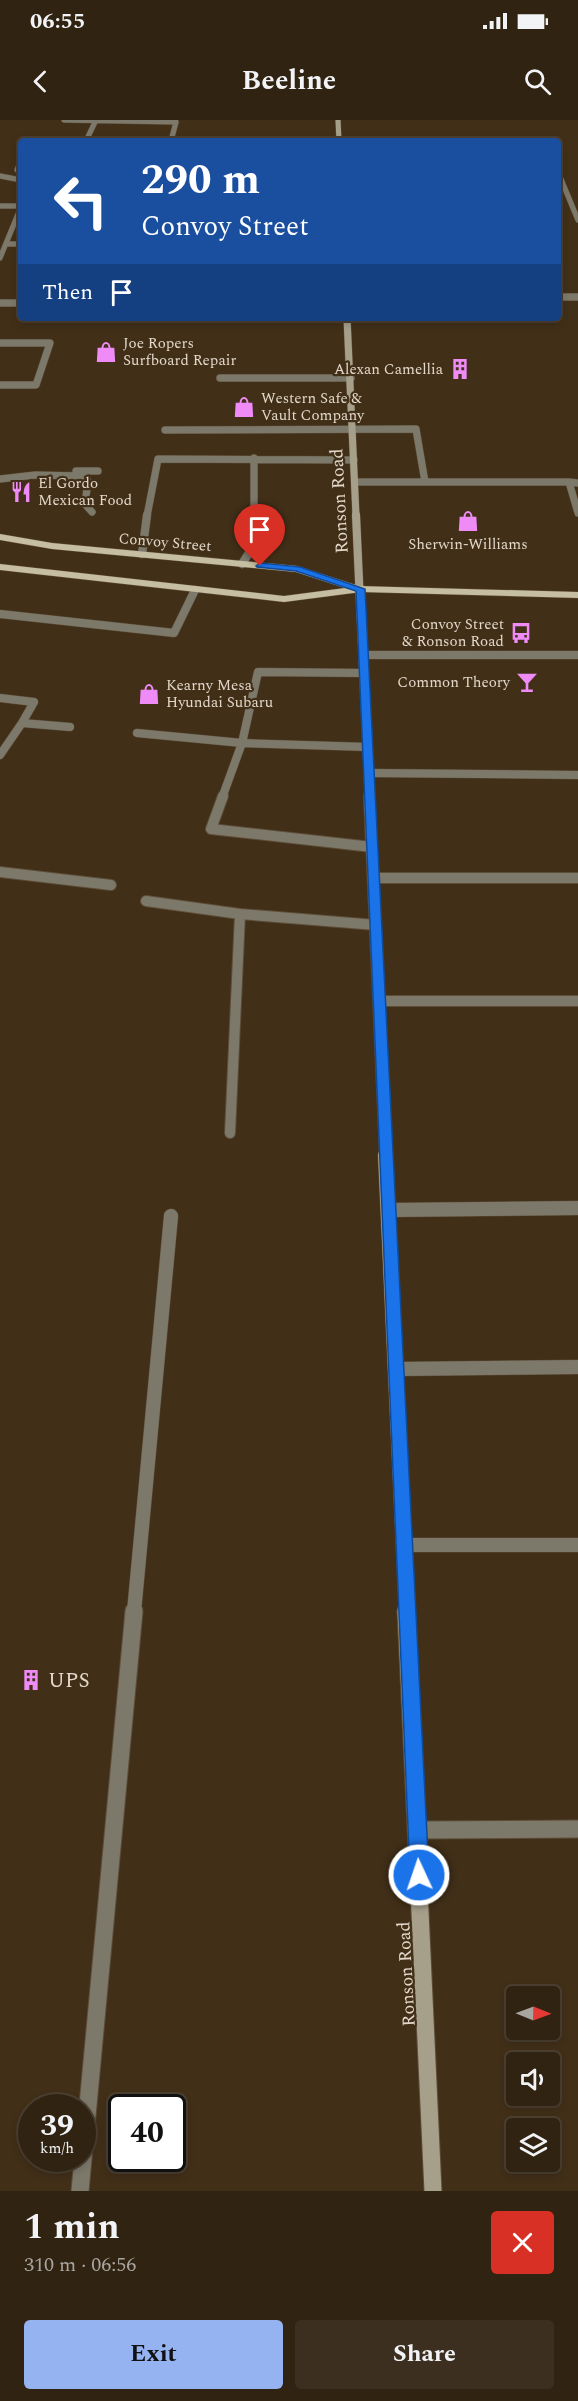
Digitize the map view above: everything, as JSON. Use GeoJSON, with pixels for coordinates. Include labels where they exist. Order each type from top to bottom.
{"type":"FeatureCollection","features":[{"type":"Feature","properties":{"kind":"main road","name":"Convoy Street"},"geometry":{"type":"LineString","coordinates":[[0,537],[52,546],[297,569],[361,589]]}},
{"type":"Feature","properties":{"kind":"main road"},"geometry":{"type":"LineString","coordinates":[[0,542],[52,546]]}},
{"type":"Feature","properties":{"kind":"main road","name":"Convoy Street"},"geometry":{"type":"LineString","coordinates":[[0,567],[284,599],[361,589],[578,595]]}},
{"type":"Feature","properties":{"kind":"street"},"geometry":{"type":"LineString","coordinates":[[64,120],[176,122],[172,138]]}},
{"type":"Feature","properties":{"kind":"street"},"geometry":{"type":"LineString","coordinates":[[87,138],[96,120]]}},
{"type":"Feature","properties":{"kind":"street"},"geometry":{"type":"LineString","coordinates":[[338,120],[339,138]]}},
{"type":"Feature","properties":{"kind":"street"},"geometry":{"type":"LineString","coordinates":[[0,176],[18,179]]}},
{"type":"Feature","properties":{"kind":"street"},"geometry":{"type":"LineString","coordinates":[[561,179],[578,220]]}},
{"type":"Feature","properties":{"kind":"street"},"geometry":{"type":"LineString","coordinates":[[0,206],[18,209]]}},
{"type":"Feature","properties":{"kind":"street"},"geometry":{"type":"LineString","coordinates":[[0,258],[18,222]]}},
{"type":"Feature","properties":{"kind":"street"},"geometry":{"type":"LineString","coordinates":[[6,244],[18,244]]}},
{"type":"Feature","properties":{"kind":"street"},"geometry":{"type":"LineString","coordinates":[[561,297],[578,297]]}},
{"type":"Feature","properties":{"kind":"street"},"geometry":{"type":"LineString","coordinates":[[0,303],[18,303]]}},
{"type":"Feature","properties":{"kind":"street","name":"Ronson Road"},"geometry":{"type":"LineString","coordinates":[[348,321],[433,2191]]}},
{"type":"Feature","properties":{"kind":"street"},"geometry":{"type":"LineString","coordinates":[[0,343],[50,343],[36,385],[0,385]]}},
{"type":"Feature","properties":{"kind":"street"},"geometry":{"type":"LineString","coordinates":[[220,378],[351,378]]}},
{"type":"Feature","properties":{"kind":"street"},"geometry":{"type":"LineString","coordinates":[[165,430],[416,429],[425,482]]}},
{"type":"Feature","properties":{"kind":"street"},"geometry":{"type":"LineString","coordinates":[[242,564],[254,545],[254,458]]}},
{"type":"Feature","properties":{"kind":"street"},"geometry":{"type":"LineString","coordinates":[[142,554],[142,538],[158,459],[354,460]]}},
{"type":"Feature","properties":{"kind":"street"},"geometry":{"type":"LineString","coordinates":[[0,477],[39,471],[98,471]]}},
{"type":"Feature","properties":{"kind":"street"},"geometry":{"type":"LineString","coordinates":[[0,477],[85,476],[88,481],[85,504],[92,512]]}},
{"type":"Feature","properties":{"kind":"street"},"geometry":{"type":"LineString","coordinates":[[355,482],[578,483]]}},
{"type":"Feature","properties":{"kind":"street"},"geometry":{"type":"LineString","coordinates":[[569,483],[578,513]]}},
{"type":"Feature","properties":{"kind":"street"},"geometry":{"type":"LineString","coordinates":[[0,614],[174,633],[195,590]]}},
{"type":"Feature","properties":{"kind":"street"},"geometry":{"type":"LineString","coordinates":[[363,655],[578,655]]}},
{"type":"Feature","properties":{"kind":"street"},"geometry":{"type":"LineString","coordinates":[[364,673],[258,672],[242,743],[211,829],[372,847]]}},
{"type":"Feature","properties":{"kind":"street"},"geometry":{"type":"LineString","coordinates":[[0,698],[34,702],[1,753]]}},
{"type":"Feature","properties":{"kind":"street"},"geometry":{"type":"LineString","coordinates":[[22,723],[70,727]]}},
{"type":"Feature","properties":{"kind":"street"},"geometry":{"type":"LineString","coordinates":[[137,733],[242,743],[368,747]]}},
{"type":"Feature","properties":{"kind":"street"},"geometry":{"type":"LineString","coordinates":[[369,773],[578,775]]}},
{"type":"Feature","properties":{"kind":"street"},"geometry":{"type":"LineString","coordinates":[[0,872],[111,885]]}},
{"type":"Feature","properties":{"kind":"street"},"geometry":{"type":"LineString","coordinates":[[374,878],[578,878]]}},
{"type":"Feature","properties":{"kind":"street"},"geometry":{"type":"LineString","coordinates":[[146,901],[240,914],[376,925]]}},
{"type":"Feature","properties":{"kind":"street"},"geometry":{"type":"LineString","coordinates":[[230,1132],[240,914]]}},
{"type":"Feature","properties":{"kind":"street"},"geometry":{"type":"LineString","coordinates":[[379,1001],[578,1001]]}},
{"type":"Feature","properties":{"kind":"street"},"geometry":{"type":"LineString","coordinates":[[389,1210],[578,1208]]}},
{"type":"Feature","properties":{"kind":"street"},"geometry":{"type":"LineString","coordinates":[[80,2191],[171,1216]]}},
{"type":"Feature","properties":{"kind":"street"},"geometry":{"type":"LineString","coordinates":[[397,1369],[578,1367]]}},
{"type":"Feature","properties":{"kind":"street"},"geometry":{"type":"LineString","coordinates":[[404,1545],[578,1545]]}},
{"type":"Feature","properties":{"kind":"street"},"geometry":{"type":"LineString","coordinates":[[417,1830],[578,1829]]}},
{"type":"Feature","properties":{"kind":"place","name":"Joe Ropers Surfboard Repair"},"geometry":{"type":"Point","coordinates":[106,352]}},
{"type":"Feature","properties":{"kind":"place","name":"Alexan Camellia"},"geometry":{"type":"Point","coordinates":[460,369]}},
{"type":"Feature","properties":{"kind":"place","name":"Western Safe & Vault Company"},"geometry":{"type":"Point","coordinates":[244,407]}},
{"type":"Feature","properties":{"kind":"place","name":"El Gordo Mexican Food"},"geometry":{"type":"Point","coordinates":[21,492]}},
{"type":"Feature","properties":{"kind":"place","name":"Sherwin-Williams"},"geometry":{"type":"Point","coordinates":[468,521]}},
{"type":"Feature","properties":{"kind":"place","name":"Convoy Street & Ronson Road"},"geometry":{"type":"Point","coordinates":[521,633]}},
{"type":"Feature","properties":{"kind":"place","name":"Common Theory"},"geometry":{"type":"Point","coordinates":[527,682]}},
{"type":"Feature","properties":{"kind":"place","name":"Kearny Mesa Hyundai Subaru"},"geometry":{"type":"Point","coordinates":[149,694]}},
{"type":"Feature","properties":{"kind":"place","name":"UPS"},"geometry":{"type":"Point","coordinates":[31,1680]}},
{"type":"Feature","properties":{"kind":"route"},"geometry":{"type":"LineString","coordinates":[[260,566],[297,569],[310,575],[361,589],[360,622],[362,624],[419,1875]]}}]}
